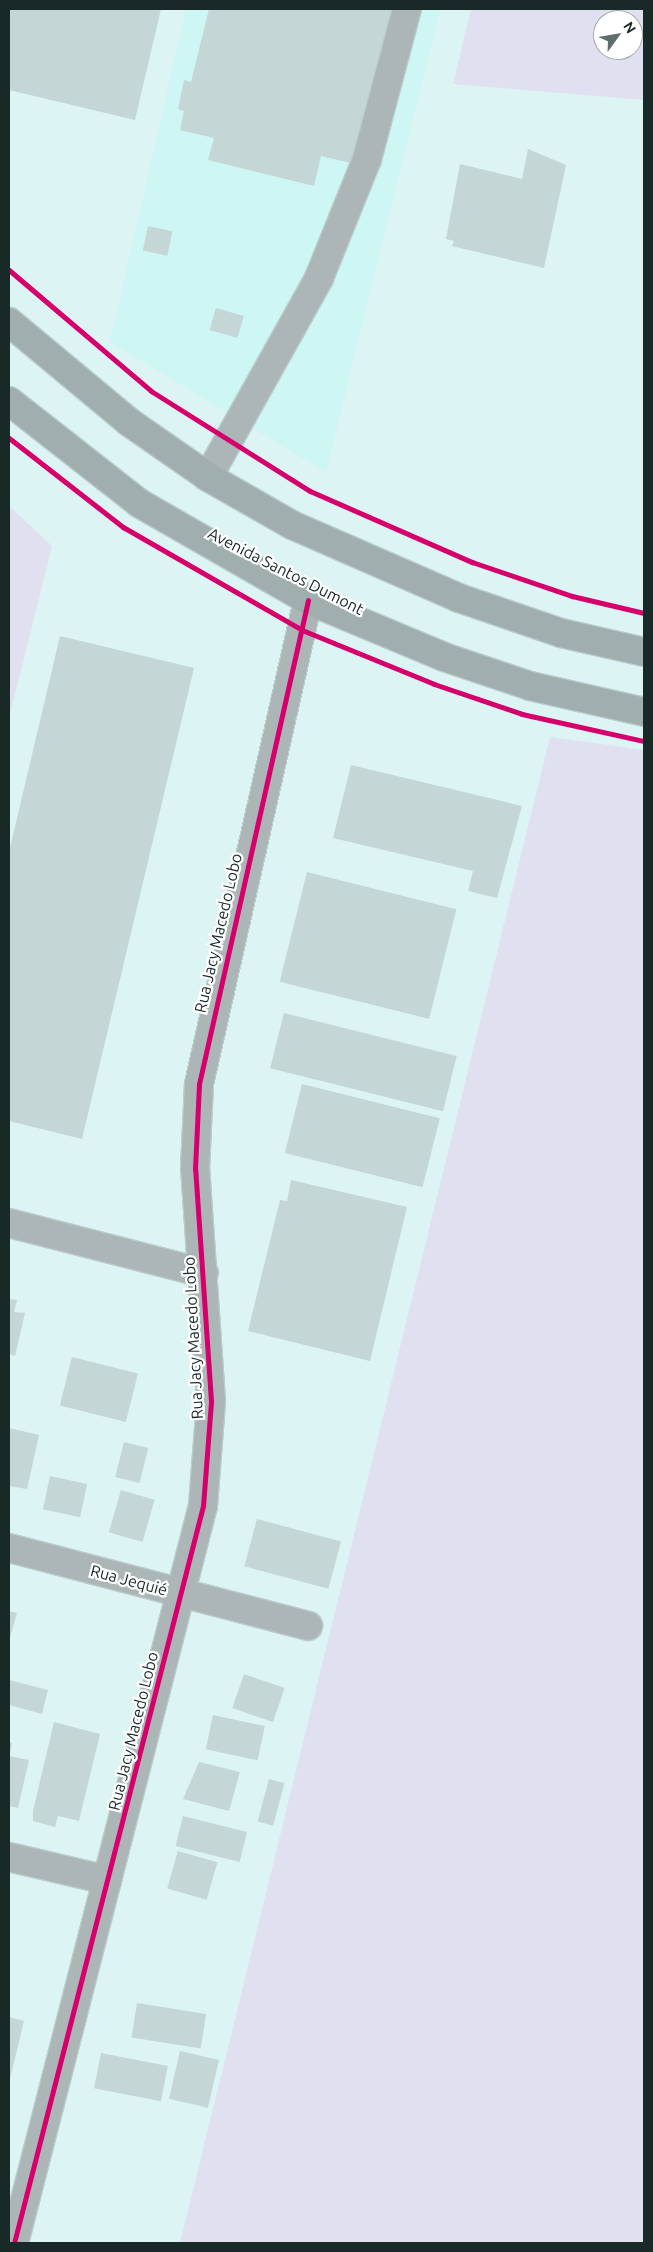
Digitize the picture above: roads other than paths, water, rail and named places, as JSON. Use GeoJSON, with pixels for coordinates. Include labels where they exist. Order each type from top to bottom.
{"type":"FeatureCollection","features":[{"type":"Feature","properties":{"kind":"main road"},"geometry":{"type":"LineString","coordinates":[[9,322],[129,422],[208,476],[292,525],[459,598],[562,632],[644,652]]}},
{"type":"Feature","properties":{"kind":"main road","name":"Avenida Santos Dumont"},"geometry":{"type":"LineString","coordinates":[[9,401],[139,503],[308,600],[444,657],[530,686],[644,712]]}},
{"type":"Feature","properties":{"kind":"street"},"geometry":{"type":"LineString","coordinates":[[208,476],[319,278],[367,159],[407,9]]}},
{"type":"Feature","properties":{"kind":"street","name":"Rua Jacy Macedo Lobo"},"geometry":{"type":"LineString","coordinates":[[14,2243],[19,2179],[107,1880],[181,1594],[208,1470],[211,1401],[204,1274],[195,1169],[202,1064],[308,600]]}},
{"type":"Feature","properties":{"kind":"street"},"geometry":{"type":"LineString","coordinates":[[9,1223],[204,1274]]}},
{"type":"Feature","properties":{"kind":"street","name":"Rua Jequié"},"geometry":{"type":"LineString","coordinates":[[9,1548],[308,1626]]}},
{"type":"Feature","properties":{"kind":"street"},"geometry":{"type":"LineString","coordinates":[[9,1856],[107,1880]]}}]}
